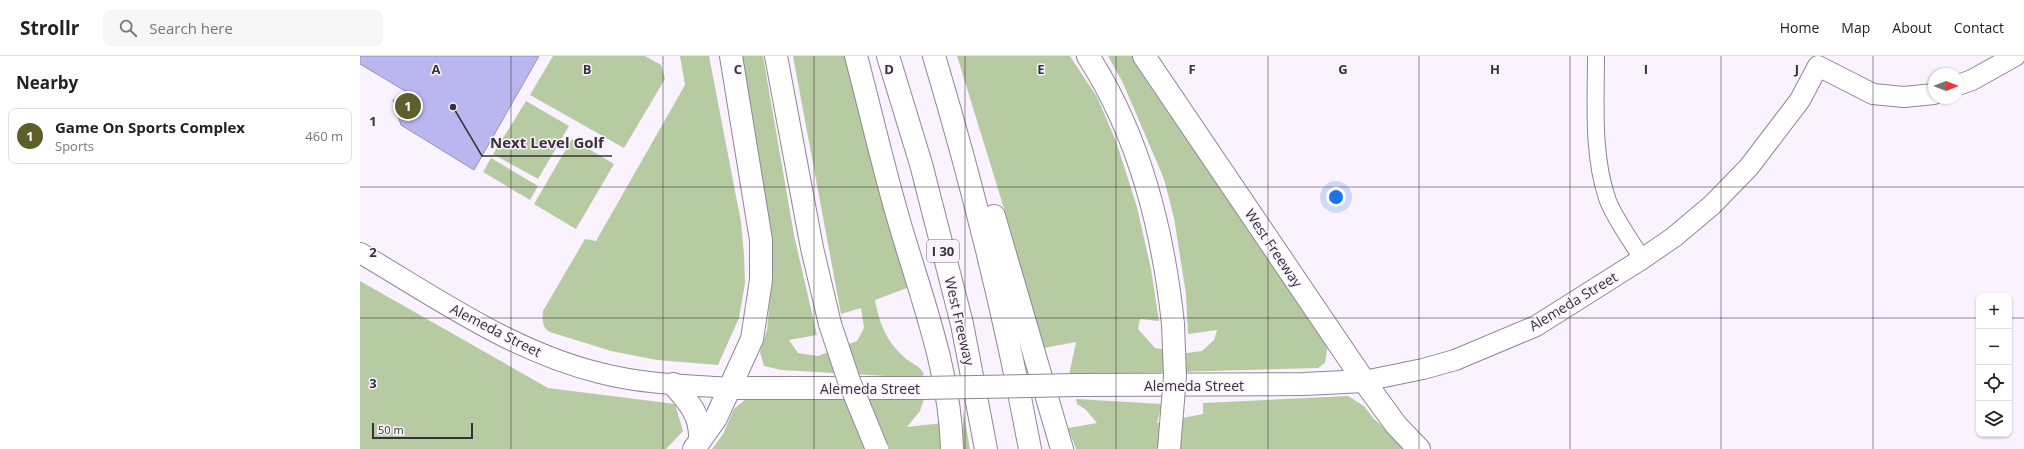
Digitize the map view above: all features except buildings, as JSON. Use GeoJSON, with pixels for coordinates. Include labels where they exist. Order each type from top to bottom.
{"type":"FeatureCollection","features":[{"type":"Feature","properties":{"kind":"main road"},"geometry":{"type":"LineString","coordinates":[[697,444],[716,418],[752,339],[761,280],[761,240],[731,56]]}},
{"type":"Feature","properties":{"kind":"main road"},"geometry":{"type":"LineString","coordinates":[[776,56],[812,248],[830,324],[849,382],[877,449]]}},
{"type":"Feature","properties":{"kind":"main road"},"geometry":{"type":"LineString","coordinates":[[856,56],[897,214],[936,344],[950,404],[952,449]]}},
{"type":"Feature","properties":{"kind":"main road","name":"West Freeway"},"geometry":{"type":"LineString","coordinates":[[888,56],[921,164],[962,324],[986,449]]}},
{"type":"Feature","properties":{"kind":"main road"},"geometry":{"type":"LineString","coordinates":[[934,56],[962,146],[1011,350],[1030,449]]}},
{"type":"Feature","properties":{"kind":"main road"},"geometry":{"type":"LineString","coordinates":[[1088,56],[1102,78],[1126,126],[1140,162],[1152,202],[1168,276],[1173,324],[1175,376],[1169,449]]}},
{"type":"Feature","properties":{"kind":"main road","name":"West Freeway"},"geometry":{"type":"LineString","coordinates":[[1144,56],[1364,381],[1396,425],[1419,449]]}},
{"type":"Feature","properties":{"kind":"main road"},"geometry":{"type":"LineString","coordinates":[[962,146],[976,164],[990,203],[1062,449]]}},
{"type":"Feature","properties":{"kind":"main road","name":"Alemeda Street"},"geometry":{"type":"LineString","coordinates":[[729,388],[920,388],[1077,385],[1304,384],[1364,381]]}},
{"type":"Feature","properties":{"kind":"main road"},"geometry":{"type":"LineString","coordinates":[[673,384],[698,417],[700,427],[697,444]]}},
{"type":"Feature","properties":{"kind":"street"},"geometry":{"type":"LineString","coordinates":[[1596,56],[1596,116],[1601,173],[1607,200],[1642,259]]}},
{"type":"Feature","properties":{"kind":"street"},"geometry":{"type":"LineString","coordinates":[[1964,83],[2015,56]]}},
{"type":"Feature","properties":{"kind":"street","name":"Alemeda Street"},"geometry":{"type":"LineString","coordinates":[[1364,381],[1422,369],[1455,360],[1536,326],[1674,237],[1712,205],[1749,167],[1800,100],[1820,61],[1873,94],[1904,97],[1928,95]]}},
{"type":"Feature","properties":{"kind":"street","name":"Alemeda Street"},"geometry":{"type":"LineString","coordinates":[[360,253],[488,328],[528,349],[599,373],[641,382],[729,388]]}},
{"type":"Feature","properties":{"kind":"green space"},"geometry":{"type":"Polygon","coordinates":[[[553,56],[645,56],[661,65],[665,79],[624,148],[530,95],[553,56]]]}},
{"type":"Feature","properties":{"kind":"green space"},"geometry":{"type":"Polygon","coordinates":[[[680,56],[709,56],[741,222],[745,283],[739,318],[718,365],[657,360],[611,351],[550,332],[545,328],[543,320],[543,311],[585,239],[596,241],[685,85],[680,56]]]}},
{"type":"Feature","properties":{"kind":"green space"},"geometry":{"type":"Polygon","coordinates":[[[739,56],[763,56],[794,235],[817,335],[789,340],[798,353],[818,356],[857,341],[864,328],[861,308],[841,314],[793,56],[847,56],[907,288],[875,300],[884,331],[897,350],[922,371],[924,374],[921,378],[781,370],[764,366],[760,352],[767,330],[772,275],[739,56]]]}},
{"type":"Feature","properties":{"kind":"green space"},"geometry":{"type":"Polygon","coordinates":[[[957,56],[1070,56],[1097,97],[1116,141],[1137,207],[1151,269],[1159,321],[1140,319],[1138,329],[1155,348],[1187,353],[1202,351],[1214,340],[1217,330],[1188,334],[1186,294],[1174,218],[1164,179],[1123,83],[1108,56],[1134,56],[1328,343],[1325,363],[1318,368],[1069,375],[1076,342],[1044,348],[1006,215],[957,56]]]}},
{"type":"Feature","properties":{"kind":"green space"},"geometry":{"type":"Polygon","coordinates":[[[526,101],[569,126],[538,179],[493,154],[526,101]]]}},
{"type":"Feature","properties":{"kind":"green space"},"geometry":{"type":"Polygon","coordinates":[[[572,139],[614,164],[576,229],[534,204],[572,139]]]}},
{"type":"Feature","properties":{"kind":"green space"},"geometry":{"type":"Polygon","coordinates":[[[491,158],[538,186],[530,200],[483,172],[491,158]]]}},
{"type":"Feature","properties":{"kind":"green space"},"geometry":{"type":"Polygon","coordinates":[[[360,281],[548,388],[675,404],[683,431],[666,449],[360,449],[360,281]]]}},
{"type":"Feature","properties":{"kind":"green space"},"geometry":{"type":"Polygon","coordinates":[[[1348,396],[1364,406],[1374,419],[1408,449],[1076,449],[1068,428],[1097,423],[1086,410],[1077,404],[1076,399],[1162,404],[1157,423],[1203,414],[1203,403],[1348,396]]]}},
{"type":"Feature","properties":{"kind":"green space"},"geometry":{"type":"Polygon","coordinates":[[[759,397],[924,399],[920,411],[907,427],[943,423],[941,449],[712,449],[723,434],[734,409],[746,399],[759,397]]]}},
{"type":"Feature","properties":{"kind":"green space"},"geometry":{"type":"Polygon","coordinates":[[[963,410],[970,449],[963,449],[963,410]]]}},
{"type":"Feature","properties":{"kind":"place","name":"Game On Sports Complex"},"geometry":{"type":"Point","coordinates":[408,106]}},
{"type":"Feature","properties":{"kind":"place","name":"Next Level Golf"},"geometry":{"type":"Point","coordinates":[453,107]}}]}
